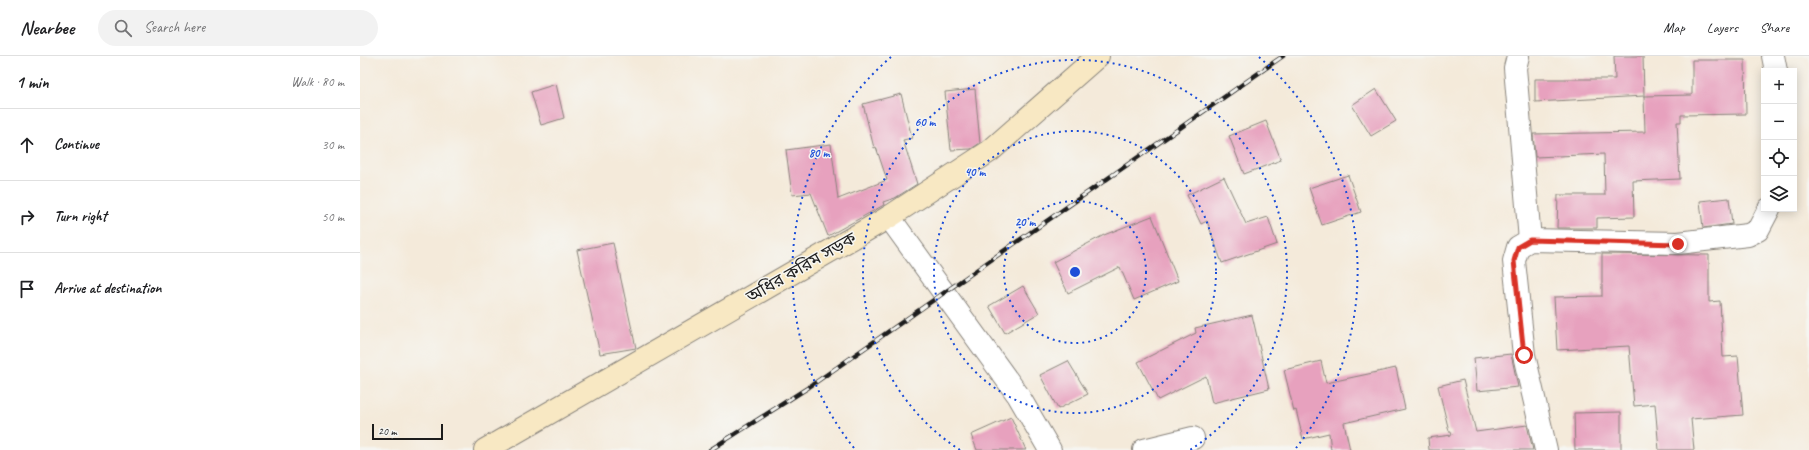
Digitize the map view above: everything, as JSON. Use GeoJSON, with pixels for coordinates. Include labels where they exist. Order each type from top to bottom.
{"type":"FeatureCollection","features":[{"type":"Feature","properties":{"kind":"main road","name":"অধির করিম সড়ক"},"geometry":{"type":"LineString","coordinates":[[485,450],[888,217],[990,151],[1098,56]]}},
{"type":"Feature","properties":{"kind":"street"},"geometry":{"type":"LineString","coordinates":[[1518,56],[1515,68],[1530,240]]}},
{"type":"Feature","properties":{"kind":"street"},"geometry":{"type":"LineString","coordinates":[[1773,56],[1775,68]]}},
{"type":"Feature","properties":{"kind":"street"},"geometry":{"type":"LineString","coordinates":[[1546,450],[1524,355],[1514,261],[1518,247],[1530,240],[1678,244],[1748,235],[1758,230],[1767,212]]}},
{"type":"Feature","properties":{"kind":"street"},"geometry":{"type":"LineString","coordinates":[[888,217],[1018,395],[1050,450]]}},
{"type":"Feature","properties":{"kind":"street"},"geometry":{"type":"LineString","coordinates":[[1144,450],[1193,438]]}},
{"type":"Feature","properties":{"kind":"building"},"geometry":{"type":"Polygon","coordinates":[[[1614,56],[1643,56],[1644,96],[1535,102],[1535,79],[1615,79],[1614,56]]]}},
{"type":"Feature","properties":{"kind":"building"},"geometry":{"type":"Polygon","coordinates":[[[1692,60],[1745,60],[1746,114],[1681,115],[1681,122],[1677,122],[1680,179],[1633,181],[1634,217],[1597,218],[1597,228],[1557,228],[1558,195],[1605,195],[1604,154],[1535,157],[1533,134],[1645,132],[1644,96],[1692,95],[1692,60]]]}},
{"type":"Feature","properties":{"kind":"building"},"geometry":{"type":"Polygon","coordinates":[[[556,84],[564,118],[541,125],[531,92],[556,84]]]}},
{"type":"Feature","properties":{"kind":"building"},"geometry":{"type":"Polygon","coordinates":[[[975,89],[980,143],[971,149],[951,150],[945,92],[975,89]]]}},
{"type":"Feature","properties":{"kind":"building"},"geometry":{"type":"Polygon","coordinates":[[[1376,89],[1396,121],[1371,136],[1352,105],[1376,89]]]}},
{"type":"Feature","properties":{"kind":"building"},"geometry":{"type":"Polygon","coordinates":[[[901,94],[912,138],[903,140],[917,184],[895,198],[883,202],[884,205],[828,236],[811,193],[792,195],[786,150],[831,144],[838,199],[887,180],[876,147],[874,148],[863,104],[901,94]]]}},
{"type":"Feature","properties":{"kind":"building"},"geometry":{"type":"Polygon","coordinates":[[[1266,121],[1281,160],[1244,174],[1229,136],[1266,121]]]}},
{"type":"Feature","properties":{"kind":"building"},"geometry":{"type":"Polygon","coordinates":[[[1348,175],[1361,212],[1322,225],[1309,188],[1348,175]]]}},
{"type":"Feature","properties":{"kind":"building"},"geometry":{"type":"Polygon","coordinates":[[[1224,177],[1246,224],[1268,217],[1277,244],[1222,263],[1207,221],[1201,224],[1187,195],[1224,177]]]}},
{"type":"Feature","properties":{"kind":"building"},"geometry":{"type":"Polygon","coordinates":[[[1729,198],[1732,224],[1703,228],[1700,201],[1729,198]]]}},
{"type":"Feature","properties":{"kind":"building"},"geometry":{"type":"Polygon","coordinates":[[[1152,216],[1178,281],[1134,300],[1120,267],[1068,293],[1053,262],[1104,235],[1152,216]]]}},
{"type":"Feature","properties":{"kind":"building"},"geometry":{"type":"Polygon","coordinates":[[[613,243],[636,348],[600,354],[577,250],[613,243]]]}},
{"type":"Feature","properties":{"kind":"building"},"geometry":{"type":"Polygon","coordinates":[[[1602,254],[1709,255],[1709,302],[1720,301],[1723,357],[1738,356],[1743,415],[1691,419],[1694,450],[1659,450],[1655,404],[1634,406],[1629,346],[1557,350],[1554,297],[1602,296],[1602,254]]]}},
{"type":"Feature","properties":{"kind":"building"},"geometry":{"type":"Polygon","coordinates":[[[1023,286],[1039,313],[1005,333],[989,306],[1023,286]]]}},
{"type":"Feature","properties":{"kind":"building"},"geometry":{"type":"Polygon","coordinates":[[[1252,315],[1269,389],[1212,403],[1206,376],[1158,400],[1138,362],[1196,333],[1195,328],[1252,315]]]}},
{"type":"Feature","properties":{"kind":"building"},"geometry":{"type":"Polygon","coordinates":[[[1511,354],[1518,387],[1477,391],[1474,358],[1511,354]]]}},
{"type":"Feature","properties":{"kind":"building"},"geometry":{"type":"Polygon","coordinates":[[[1068,361],[1088,394],[1058,409],[1040,375],[1068,361]]]}},
{"type":"Feature","properties":{"kind":"building"},"geometry":{"type":"Polygon","coordinates":[[[1321,361],[1326,383],[1396,368],[1405,409],[1344,423],[1350,450],[1331,450],[1329,433],[1303,439],[1296,410],[1294,411],[1284,370],[1321,361]]]}},
{"type":"Feature","properties":{"kind":"building"},"geometry":{"type":"Polygon","coordinates":[[[1463,380],[1476,432],[1527,425],[1533,450],[1429,450],[1428,438],[1452,435],[1451,431],[1449,431],[1438,386],[1463,380]]]}},
{"type":"Feature","properties":{"kind":"building"},"geometry":{"type":"Polygon","coordinates":[[[1621,412],[1621,450],[1575,450],[1574,413],[1621,412]]]}},
{"type":"Feature","properties":{"kind":"building"},"geometry":{"type":"Polygon","coordinates":[[[1011,417],[1026,450],[977,450],[971,435],[1011,417]]]}},
{"type":"Feature","properties":{"kind":"railway"},"geometry":{"type":"LineString","coordinates":[[710,450],[809,387],[1283,56]]}},
{"type":"Feature","properties":{"kind":"route"},"geometry":{"type":"LineString","coordinates":[[1524,355],[1514,261],[1518,247],[1530,240],[1678,244]]}}]}
